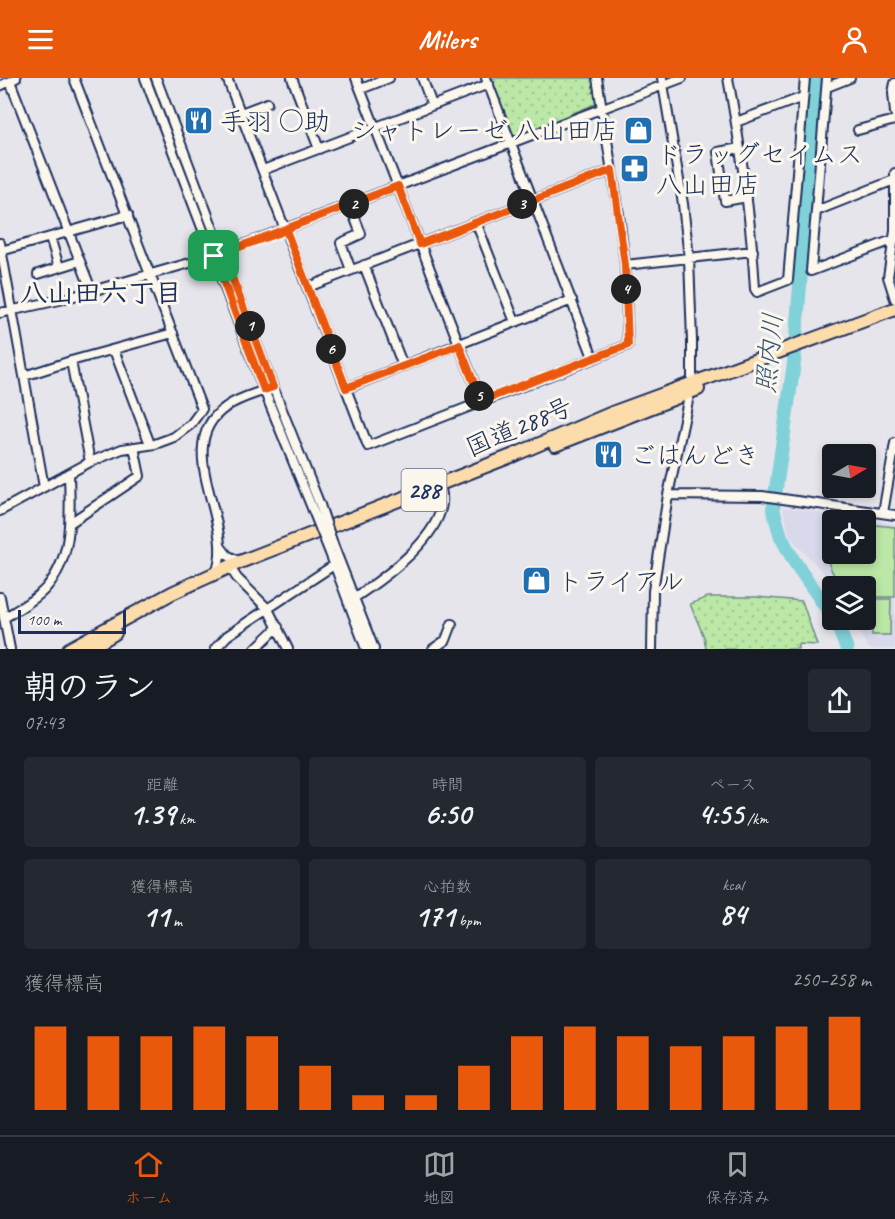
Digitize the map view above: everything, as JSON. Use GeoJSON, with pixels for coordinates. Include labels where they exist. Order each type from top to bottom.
{"type":"FeatureCollection","features":[{"type":"Feature","properties":{"kind":"highway","name":"国道288号"},"geometry":{"type":"LineString","coordinates":[[810,345],[895,309]]}},
{"type":"Feature","properties":{"kind":"highway","name":"国道288号"},"geometry":{"type":"LineString","coordinates":[[69,649],[142,609],[216,573],[270,556],[692,387],[895,316]]}},
{"type":"Feature","properties":{"kind":"highway","name":"国道288号"},"geometry":{"type":"LineString","coordinates":[[88,649],[129,624],[237,567]]}},
{"type":"Feature","properties":{"kind":"street"},"geometry":{"type":"LineString","coordinates":[[0,511],[90,462],[122,449],[174,437],[191,424],[202,409],[74,78]]}},
{"type":"Feature","properties":{"kind":"street"},"geometry":{"type":"LineString","coordinates":[[145,78],[264,390],[316,507]]}},
{"type":"Feature","properties":{"kind":"street"},"geometry":{"type":"LineString","coordinates":[[156,78],[273,387],[351,600],[366,649]]}},
{"type":"Feature","properties":{"kind":"street"},"geometry":{"type":"LineString","coordinates":[[227,78],[368,446],[628,345],[625,265],[597,78]]}},
{"type":"Feature","properties":{"kind":"street"},"geometry":{"type":"LineString","coordinates":[[292,78],[319,149]]}},
{"type":"Feature","properties":{"kind":"street"},"geometry":{"type":"LineString","coordinates":[[356,78],[481,401]]}},
{"type":"Feature","properties":{"kind":"street"},"geometry":{"type":"LineString","coordinates":[[361,89],[389,78]]}},
{"type":"Feature","properties":{"kind":"street"},"geometry":{"type":"LineString","coordinates":[[422,78],[432,105]]}},
{"type":"Feature","properties":{"kind":"street"},"geometry":{"type":"LineString","coordinates":[[0,313],[92,292],[223,253],[510,144],[662,82],[682,78]]}},
{"type":"Feature","properties":{"kind":"street"},"geometry":{"type":"LineString","coordinates":[[728,78],[747,197],[755,291],[762,291],[788,280],[805,78]]}},
{"type":"Feature","properties":{"kind":"street"},"geometry":{"type":"LineString","coordinates":[[850,78],[827,82],[811,271],[895,239]]}},
{"type":"Feature","properties":{"kind":"street"},"geometry":{"type":"LineString","coordinates":[[0,86],[13,79],[92,292]]}},
{"type":"Feature","properties":{"kind":"street"},"geometry":{"type":"LineString","coordinates":[[263,170],[488,81],[510,144],[593,357]]}},
{"type":"Feature","properties":{"kind":"street"},"geometry":{"type":"LineString","coordinates":[[652,649],[653,591],[668,495],[685,408],[692,387],[693,341],[689,258],[683,204],[662,82]]}},
{"type":"Feature","properties":{"kind":"street"},"geometry":{"type":"LineString","coordinates":[[895,83],[893,93],[895,114]]}},
{"type":"Feature","properties":{"kind":"street"},"geometry":{"type":"LineString","coordinates":[[736,122],[803,98]]}},
{"type":"Feature","properties":{"kind":"street"},"geometry":{"type":"LineString","coordinates":[[241,113],[267,103]]}},
{"type":"Feature","properties":{"kind":"street"},"geometry":{"type":"LineString","coordinates":[[858,130],[895,120]]}},
{"type":"Feature","properties":{"kind":"street"},"geometry":{"type":"LineString","coordinates":[[740,148],[718,152],[725,201],[747,197]]}},
{"type":"Feature","properties":{"kind":"street"},"geometry":{"type":"LineString","coordinates":[[308,287],[612,170]]}},
{"type":"Feature","properties":{"kind":"street"},"geometry":{"type":"LineString","coordinates":[[816,211],[895,177],[895,239],[888,277],[895,299]]}},
{"type":"Feature","properties":{"kind":"street"},"geometry":{"type":"LineString","coordinates":[[350,205],[361,234],[341,243],[351,270]]}},
{"type":"Feature","properties":{"kind":"street"},"geometry":{"type":"LineString","coordinates":[[44,487],[1,247],[50,237],[128,215]]}},
{"type":"Feature","properties":{"kind":"street"},"geometry":{"type":"LineString","coordinates":[[476,222],[515,322]]}},
{"type":"Feature","properties":{"kind":"street"},"geometry":{"type":"LineString","coordinates":[[50,237],[59,267]]}},
{"type":"Feature","properties":{"kind":"street"},"geometry":{"type":"LineString","coordinates":[[625,265],[753,251]]}},
{"type":"Feature","properties":{"kind":"street"},"geometry":{"type":"LineString","coordinates":[[38,274],[80,261]]}},
{"type":"Feature","properties":{"kind":"street"},"geometry":{"type":"LineString","coordinates":[[364,265],[403,366]]}},
{"type":"Feature","properties":{"kind":"street"},"geometry":{"type":"LineString","coordinates":[[346,388],[572,300]]}},
{"type":"Feature","properties":{"kind":"street"},"geometry":{"type":"LineString","coordinates":[[24,376],[173,333]]}},
{"type":"Feature","properties":{"kind":"street"},"geometry":{"type":"LineString","coordinates":[[114,350],[150,444]]}},
{"type":"Feature","properties":{"kind":"street"},"geometry":{"type":"LineString","coordinates":[[70,361],[90,462]]}},
{"type":"Feature","properties":{"kind":"street"},"geometry":{"type":"LineString","coordinates":[[216,573],[221,548],[204,472],[205,433],[213,419],[228,406],[273,387]]}},
{"type":"Feature","properties":{"kind":"street"},"geometry":{"type":"LineString","coordinates":[[883,513],[895,443]]}},
{"type":"Feature","properties":{"kind":"street"},"geometry":{"type":"LineString","coordinates":[[70,523],[108,500],[140,476],[134,447]]}},
{"type":"Feature","properties":{"kind":"street"},"geometry":{"type":"LineString","coordinates":[[4,618],[33,600],[54,578],[64,558],[70,523],[69,474]]}},
{"type":"Feature","properties":{"kind":"street"},"geometry":{"type":"LineString","coordinates":[[351,600],[391,572],[430,531],[442,505],[441,486]]}},
{"type":"Feature","properties":{"kind":"street"},"geometry":{"type":"LineString","coordinates":[[668,495],[767,497],[895,515]]}},
{"type":"Feature","properties":{"kind":"street"},"geometry":{"type":"LineString","coordinates":[[221,548],[237,567],[237,578],[268,609],[288,649]]}},
{"type":"Feature","properties":{"kind":"street"},"geometry":{"type":"LineString","coordinates":[[332,550],[334,566],[374,649]]}},
{"type":"Feature","properties":{"kind":"street"},"geometry":{"type":"LineString","coordinates":[[214,649],[227,636],[334,566]]}},
{"type":"Feature","properties":{"kind":"street"},"geometry":{"type":"LineString","coordinates":[[0,597],[10,649]]}},
{"type":"Feature","properties":{"kind":"street"},"geometry":{"type":"LineString","coordinates":[[433,649],[446,640],[452,624]]}},
{"type":"Feature","properties":{"kind":"street"},"geometry":{"type":"LineString","coordinates":[[255,649],[278,627]]}},
{"type":"Feature","properties":{"kind":"shaded area"},"geometry":{"type":"Polygon","coordinates":[[[783,507],[822,513],[822,564],[876,564],[876,521],[895,524],[895,649],[869,649],[858,630],[876,630],[876,576],[826,576],[789,536],[783,507]]]}},
{"type":"Feature","properties":{"kind":"green space"},"geometry":{"type":"Polygon","coordinates":[[[489,78],[593,78],[598,103],[511,138],[489,78]]]}},
{"type":"Feature","properties":{"kind":"green space"},"geometry":{"type":"Polygon","coordinates":[[[876,525],[895,527],[895,597],[876,597],[876,576],[834,576],[829,564],[876,564],[876,525]]]}},
{"type":"Feature","properties":{"kind":"green space"},"geometry":{"type":"Polygon","coordinates":[[[708,597],[756,597],[802,601],[817,645],[798,644],[798,649],[706,649],[704,637],[690,604],[708,597]]]}},
{"type":"Feature","properties":{"kind":"green space"},"geometry":{"type":"Polygon","coordinates":[[[876,599],[891,599],[890,635],[872,635],[872,630],[876,630],[876,599]]]}},
{"type":"Feature","properties":{"kind":"waterway","name":"照内川"},"geometry":{"type":"LineString","coordinates":[[816,78],[794,363],[773,509],[781,537],[794,561],[822,602]]}},
{"type":"Feature","properties":{"kind":"waterway","name":"照内川"},"geometry":{"type":"LineString","coordinates":[[839,630],[847,649]]}},
{"type":"Feature","properties":{"kind":"place","name":"手羽 ○助"},"geometry":{"type":"Point","coordinates":[199,121]}},
{"type":"Feature","properties":{"kind":"place","name":"シャトレーゼ 八山田店"},"geometry":{"type":"Point","coordinates":[639,130]}},
{"type":"Feature","properties":{"kind":"place","name":"ドラッグセイムス 八山田店"},"geometry":{"type":"Point","coordinates":[635,169]}},
{"type":"Feature","properties":{"kind":"place","name":"ごはんどき"},"geometry":{"type":"Point","coordinates":[609,455]}},
{"type":"Feature","properties":{"kind":"place","name":"トライアル"},"geometry":{"type":"Point","coordinates":[536,581]}},
{"type":"Feature","properties":{"kind":"district","name":"八山田六丁目"},"geometry":{"type":"Point","coordinates":[101,293]}},
{"type":"Feature","properties":{"kind":"route"},"geometry":{"type":"LineString","coordinates":[[214,256],[223,253],[286,230],[346,388],[459,345],[481,401],[628,345],[625,265],[612,170],[420,244],[398,186],[223,253],[273,387],[264,390],[214,256]]}}]}
